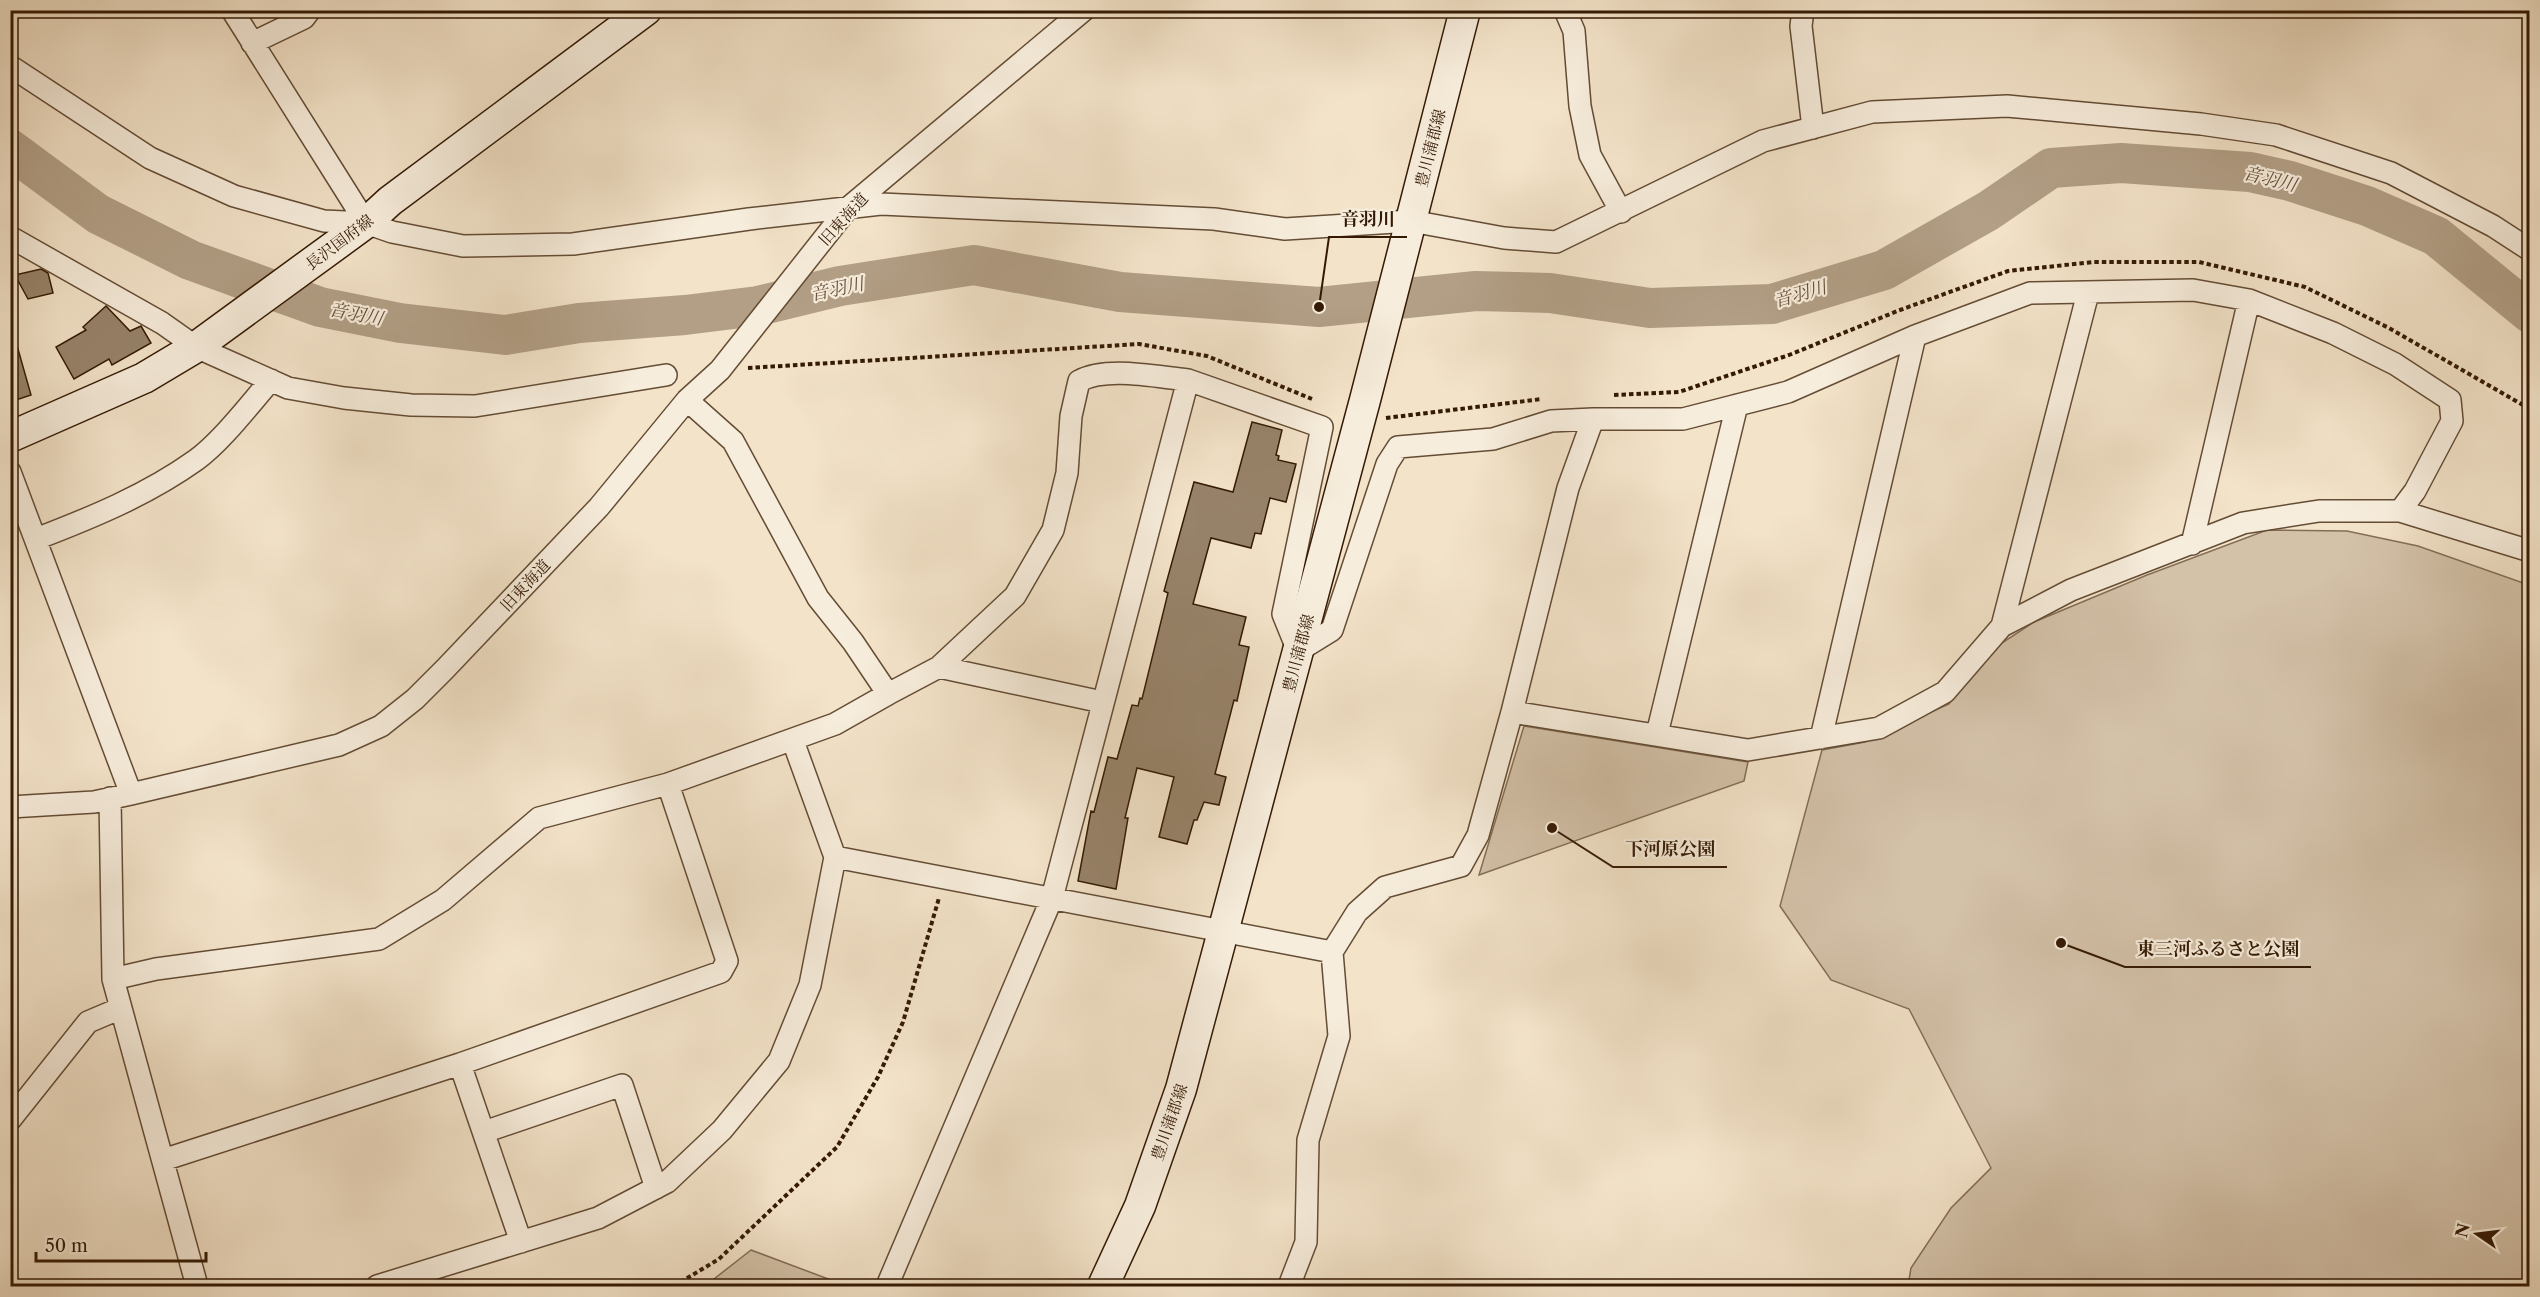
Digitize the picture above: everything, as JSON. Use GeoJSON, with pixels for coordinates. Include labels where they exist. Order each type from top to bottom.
{"type":"FeatureCollection","features":[{"type":"Feature","properties":{"kind":"main road","name":"長沢国府線"},"geometry":{"type":"LineString","coordinates":[[10,437],[144,378],[201,344],[356,230],[399,194],[646,10]]}},
{"type":"Feature","properties":{"kind":"main road","name":"豊川蒲郡線"},"geometry":{"type":"LineString","coordinates":[[1103,1287],[1140,1206],[1181,1089],[1365,400],[1465,10]]}},
{"type":"Feature","properties":{"kind":"street"},"geometry":{"type":"LineString","coordinates":[[232,10],[356,230]]}},
{"type":"Feature","properties":{"kind":"street"},"geometry":{"type":"LineString","coordinates":[[252,43],[304,18],[310,10]]}},
{"type":"Feature","properties":{"kind":"street","name":"旧東海道"},"geometry":{"type":"LineString","coordinates":[[10,807],[94,802],[131,794],[339,745],[381,726],[415,699],[446,669],[599,507],[687,400],[720,370],[842,216],[1084,10]]}},
{"type":"Feature","properties":{"kind":"street"},"geometry":{"type":"LineString","coordinates":[[1565,10],[1574,31],[1580,106],[1590,155],[1621,212]]}},
{"type":"Feature","properties":{"kind":"street"},"geometry":{"type":"LineString","coordinates":[[1803,10],[1801,26],[1813,128]]}},
{"type":"Feature","properties":{"kind":"street"},"geometry":{"type":"LineString","coordinates":[[10,66],[150,159],[234,196],[356,230],[392,232],[463,246],[573,244],[749,219],[842,216],[882,204],[1214,219],[1285,229],[1410,229],[1556,242],[1763,141],[1872,112],[2007,106],[2201,124],[2276,135],[2391,173],[2493,226],[2529,250]]}},
{"type":"Feature","properties":{"kind":"street"},"geometry":{"type":"LineString","coordinates":[[10,237],[162,323],[288,388],[344,398],[411,405],[475,406],[666,375]]}},
{"type":"Feature","properties":{"kind":"street"},"geometry":{"type":"LineString","coordinates":[[113,980],[156,969],[379,939],[443,900],[539,818],[668,784],[793,741],[835,724],[939,667],[1014,596],[1053,530],[1067,473],[1071,416],[1079,381],[1091,374],[1140,375],[1188,380],[1322,428],[1283,614],[1298,651],[1332,630],[1387,464],[1398,447],[1493,439],[1551,421],[1593,418],[1683,419],[1788,392],[1915,336],[2030,293],[2193,290],[2248,300],[2333,333],[2395,364],[2450,400],[2452,421],[2415,491],[2400,511]]}},
{"type":"Feature","properties":{"kind":"street"},"geometry":{"type":"LineString","coordinates":[[2002,626],[2088,293]]}},
{"type":"Feature","properties":{"kind":"street"},"geometry":{"type":"LineString","coordinates":[[2192,544],[2248,300]]}},
{"type":"Feature","properties":{"kind":"street"},"geometry":{"type":"LineString","coordinates":[[1821,738],[1915,336]]}},
{"type":"Feature","properties":{"kind":"street"},"geometry":{"type":"LineString","coordinates":[[36,539],[101,513],[197,459],[271,380]]}},
{"type":"Feature","properties":{"kind":"street"},"geometry":{"type":"LineString","coordinates":[[887,1287],[1052,898],[1188,380]]}},
{"type":"Feature","properties":{"kind":"street"},"geometry":{"type":"LineString","coordinates":[[687,400],[733,441],[818,598],[854,642],[888,694]]}},
{"type":"Feature","properties":{"kind":"street"},"geometry":{"type":"LineString","coordinates":[[1657,734],[1737,405]]}},
{"type":"Feature","properties":{"kind":"street"},"geometry":{"type":"LineString","coordinates":[[1289,1287],[1306,1242],[1308,1140],[1339,1036],[1332,952],[1357,912],[1385,887],[1461,866],[1478,835],[1512,712],[1568,488],[1593,418]]}},
{"type":"Feature","properties":{"kind":"street"},"geometry":{"type":"LineString","coordinates":[[10,472],[131,794]]}},
{"type":"Feature","properties":{"kind":"street"},"geometry":{"type":"LineString","coordinates":[[1512,712],[1748,750],[1879,728],[1945,692],[2002,626],[2071,590],[2242,523],[2319,511],[2400,511],[2529,551]]}},
{"type":"Feature","properties":{"kind":"street"},"geometry":{"type":"LineString","coordinates":[[939,667],[1102,702]]}},
{"type":"Feature","properties":{"kind":"street"},"geometry":{"type":"LineString","coordinates":[[377,1287],[598,1218],[667,1182],[722,1130],[779,1061],[810,986],[835,857],[793,741]]}},
{"type":"Feature","properties":{"kind":"street"},"geometry":{"type":"LineString","coordinates":[[164,1160],[460,1064],[721,972],[727,961],[668,784]]}},
{"type":"Feature","properties":{"kind":"street"},"geometry":{"type":"LineString","coordinates":[[110,798],[113,980],[197,1287]]}},
{"type":"Feature","properties":{"kind":"street"},"geometry":{"type":"LineString","coordinates":[[835,857],[1332,952]]}},
{"type":"Feature","properties":{"kind":"street"},"geometry":{"type":"LineString","coordinates":[[10,1120],[88,1022],[121,1008]]}},
{"type":"Feature","properties":{"kind":"street"},"geometry":{"type":"LineString","coordinates":[[460,1064],[521,1242]]}},
{"type":"Feature","properties":{"kind":"street"},"geometry":{"type":"LineString","coordinates":[[484,1132],[622,1085],[656,1188]]}},
{"type":"Feature","properties":{"kind":"path"},"geometry":{"type":"LineString","coordinates":[[720,370],[1139,344]]}},
{"type":"Feature","properties":{"kind":"path"},"geometry":{"type":"LineString","coordinates":[[674,1287],[719,1258],[837,1147],[878,1077],[903,1022],[940,894]]}},
{"type":"Feature","properties":{"kind":"shaded area"},"geometry":{"type":"Polygon","coordinates":[[[2267,530],[2347,531],[2418,546],[2529,585],[2529,1286],[1908,1286],[1911,1268],[1951,1208],[1991,1168],[1909,1009],[1831,980],[1780,906],[1822,750],[1865,742],[1949,704],[1991,650],[2034,622],[2147,575],[2267,530]]]}},
{"type":"Feature","properties":{"kind":"shaded area"},"geometry":{"type":"Polygon","coordinates":[[[1524,726],[1748,762],[1744,781],[1479,875],[1524,726]]]}},
{"type":"Feature","properties":{"kind":"shaded area"},"geometry":{"type":"Polygon","coordinates":[[[751,1250],[847,1286],[705,1286],[751,1250]]]}},
{"type":"Feature","properties":{"kind":"building"},"geometry":{"type":"Polygon","coordinates":[[[41,269],[48,273],[53,293],[28,299],[15,275],[41,269]]]}},
{"type":"Feature","properties":{"kind":"building"},"geometry":{"type":"Polygon","coordinates":[[[106,306],[130,331],[141,326],[151,343],[112,365],[109,359],[74,379],[56,347],[86,330],[83,327],[106,306]]]}},
{"type":"Feature","properties":{"kind":"building"},"geometry":{"type":"Polygon","coordinates":[[[16,342],[31,395],[10,402],[10,343],[16,342]]]}},
{"type":"Feature","properties":{"kind":"building"},"geometry":{"type":"Polygon","coordinates":[[[1252,422],[1282,430],[1276,455],[1279,456],[1278,460],[1296,464],[1286,502],[1270,498],[1261,534],[1255,533],[1251,548],[1211,538],[1193,604],[1246,617],[1239,645],[1249,647],[1237,701],[1234,700],[1215,774],[1226,777],[1219,805],[1204,802],[1197,820],[1194,820],[1187,844],[1159,837],[1174,777],[1137,768],[1125,818],[1128,818],[1116,889],[1078,881],[1091,811],[1094,812],[1108,757],[1117,759],[1132,705],[1138,706],[1140,698],[1142,699],[1168,593],[1164,591],[1194,482],[1233,492],[1252,422]]]}},
{"type":"Feature","properties":{"kind":"waterway","name":"音羽川"},"geometry":{"type":"LineString","coordinates":[[10,149],[98,214],[190,260],[320,307],[400,323],[505,335],[579,323],[685,315],[758,306],[840,286],[974,265],[1120,292],[1319,307],[1476,291],[1550,293],[1650,308],[1772,304],[1884,270],[1988,211],[2051,168],[2121,163],[2250,172],[2290,181],[2367,206],[2436,236],[2530,313]]}},
{"type":"Feature","properties":{"kind":"place","name":"音羽川"},"geometry":{"type":"Point","coordinates":[1319,307]}},
{"type":"Feature","properties":{"kind":"place","name":"下河原公園"},"geometry":{"type":"Point","coordinates":[1552,828]}},
{"type":"Feature","properties":{"kind":"place","name":"東三河ふるさと公園"},"geometry":{"type":"Point","coordinates":[2061,943]}}]}
